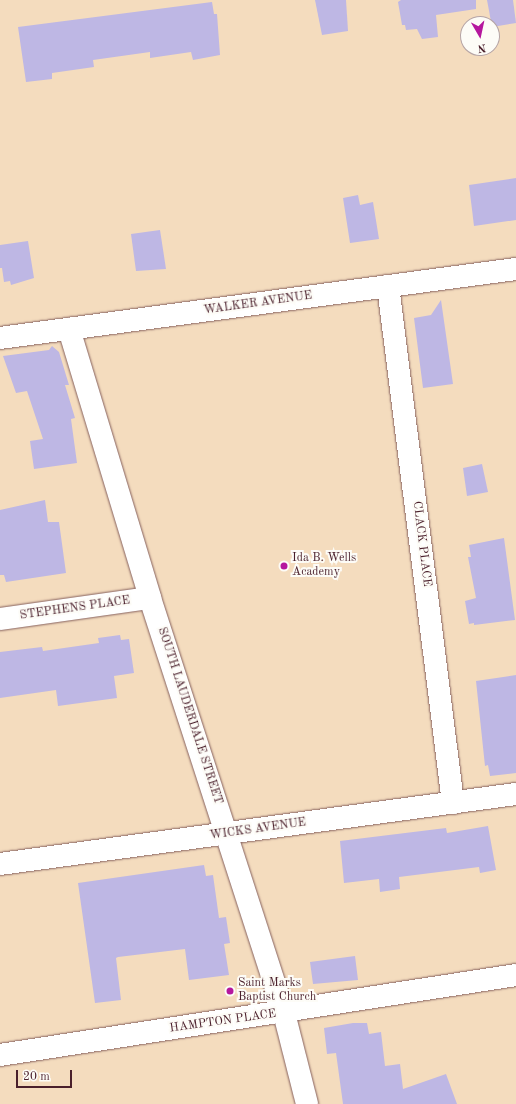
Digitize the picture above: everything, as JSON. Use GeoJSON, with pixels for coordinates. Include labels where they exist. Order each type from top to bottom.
{"type":"FeatureCollection","features":[{"type":"Feature","properties":{"kind":"street","name":"WALKER AVENUE"},"geometry":{"type":"LineString","coordinates":[[0,338],[516,269]]}},
{"type":"Feature","properties":{"kind":"street","name":"CLACK PLACE"},"geometry":{"type":"LineString","coordinates":[[388,286],[453,803]]}},
{"type":"Feature","properties":{"kind":"street","name":"SOUTH LAUDERDALE STREET"},"geometry":{"type":"LineString","coordinates":[[69,329],[150,598],[228,834],[284,1013],[307,1104]]}},
{"type":"Feature","properties":{"kind":"street","name":"STEPHENS PLACE"},"geometry":{"type":"LineString","coordinates":[[0,619],[150,598]]}},
{"type":"Feature","properties":{"kind":"street","name":"WICKS AVENUE"},"geometry":{"type":"LineString","coordinates":[[0,864],[516,794]]}},
{"type":"Feature","properties":{"kind":"street","name":"HAMPTON PLACE"},"geometry":{"type":"LineString","coordinates":[[0,1055],[284,1013],[516,975]]}},
{"type":"Feature","properties":{"kind":"building"},"geometry":{"type":"Polygon","coordinates":[[[315,0],[346,0],[348,31],[322,35],[315,0]]]}},
{"type":"Feature","properties":{"kind":"building"},"geometry":{"type":"Polygon","coordinates":[[[401,0],[476,0],[476,9],[436,15],[438,37],[422,39],[417,29],[406,30],[405,25],[402,25],[398,2],[401,0]]]}},
{"type":"Feature","properties":{"kind":"building"},"geometry":{"type":"Polygon","coordinates":[[[487,0],[513,0],[516,23],[500,26],[500,16],[490,16],[487,0]]]}},
{"type":"Feature","properties":{"kind":"building"},"geometry":{"type":"Polygon","coordinates":[[[212,2],[214,14],[217,14],[220,55],[193,60],[191,52],[150,58],[150,52],[93,60],[94,67],[52,73],[52,79],[26,82],[18,27],[212,2]]]}},
{"type":"Feature","properties":{"kind":"building"},"geometry":{"type":"Polygon","coordinates":[[[516,178],[516,220],[474,226],[469,185],[516,178]]]}},
{"type":"Feature","properties":{"kind":"building"},"geometry":{"type":"Polygon","coordinates":[[[358,195],[360,205],[373,202],[379,239],[350,243],[343,198],[358,195]]]}},
{"type":"Feature","properties":{"kind":"building"},"geometry":{"type":"Polygon","coordinates":[[[160,230],[166,269],[136,271],[131,234],[160,230]]]}},
{"type":"Feature","properties":{"kind":"building"},"geometry":{"type":"Polygon","coordinates":[[[28,241],[34,278],[11,285],[10,281],[4,282],[2,268],[0,268],[0,245],[28,241]]]}},
{"type":"Feature","properties":{"kind":"building"},"geometry":{"type":"Polygon","coordinates":[[[441,300],[453,384],[423,388],[414,318],[431,315],[441,300]]]}},
{"type":"Feature","properties":{"kind":"building"},"geometry":{"type":"Polygon","coordinates":[[[52,346],[59,352],[69,385],[65,385],[75,418],[71,419],[77,463],[34,469],[30,441],[43,439],[27,391],[16,393],[3,356],[49,350],[52,346]]]}},
{"type":"Feature","properties":{"kind":"building"},"geometry":{"type":"Polygon","coordinates":[[[482,464],[488,492],[467,496],[463,468],[482,464]]]}},
{"type":"Feature","properties":{"kind":"building"},"geometry":{"type":"Polygon","coordinates":[[[45,500],[48,522],[59,522],[66,573],[6,582],[4,575],[0,575],[0,510],[45,500]]]}},
{"type":"Feature","properties":{"kind":"building"},"geometry":{"type":"Polygon","coordinates":[[[504,538],[515,620],[474,625],[474,623],[469,624],[465,601],[476,598],[468,557],[471,557],[469,545],[504,538]]]}},
{"type":"Feature","properties":{"kind":"building"},"geometry":{"type":"Polygon","coordinates":[[[120,635],[121,640],[129,639],[134,673],[114,676],[117,698],[58,706],[56,690],[0,698],[0,652],[42,647],[43,651],[99,643],[98,638],[120,635]]]}},
{"type":"Feature","properties":{"kind":"building"},"geometry":{"type":"Polygon","coordinates":[[[516,675],[516,773],[490,776],[488,765],[485,766],[476,681],[516,675]]]}},
{"type":"Feature","properties":{"kind":"building"},"geometry":{"type":"Polygon","coordinates":[[[488,826],[496,870],[480,873],[479,867],[399,877],[400,889],[380,892],[379,879],[344,883],[340,841],[446,828],[447,833],[488,826]]]}},
{"type":"Feature","properties":{"kind":"building"},"geometry":{"type":"Polygon","coordinates":[[[204,865],[206,876],[213,875],[219,918],[226,917],[230,943],[224,944],[229,975],[189,980],[185,949],[118,957],[116,958],[121,1000],[95,1003],[78,883],[204,865]]]}},
{"type":"Feature","properties":{"kind":"building"},"geometry":{"type":"Polygon","coordinates":[[[355,956],[358,980],[313,984],[310,962],[355,956]]]}},
{"type":"Feature","properties":{"kind":"building"},"geometry":{"type":"Polygon","coordinates":[[[353,1023],[367,1023],[369,1034],[381,1032],[385,1066],[400,1064],[403,1089],[446,1074],[457,1104],[343,1104],[336,1053],[327,1054],[324,1028],[353,1023]]]}},
{"type":"Feature","properties":{"kind":"place","name":"Ida B. Wells Academy"},"geometry":{"type":"Point","coordinates":[284,566]}},
{"type":"Feature","properties":{"kind":"place","name":"Saint Marks Baptist Church"},"geometry":{"type":"Point","coordinates":[230,991]}}]}
